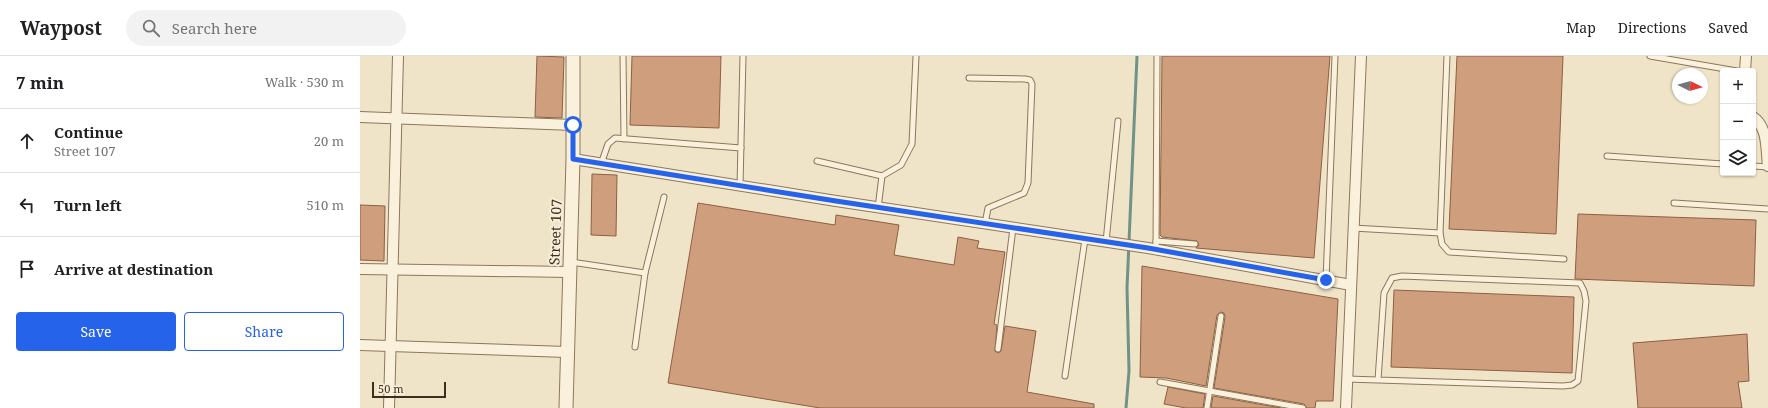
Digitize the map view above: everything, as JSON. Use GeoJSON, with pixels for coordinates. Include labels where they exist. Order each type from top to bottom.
{"type":"FeatureCollection","features":[{"type":"Feature","properties":{"kind":"street"},"geometry":{"type":"LineString","coordinates":[[389,408],[398,56]]}},
{"type":"Feature","properties":{"kind":"street","name":"Street 107"},"geometry":{"type":"LineString","coordinates":[[566,408],[573,159],[573,56]]}},
{"type":"Feature","properties":{"kind":"street"},"geometry":{"type":"LineString","coordinates":[[1346,408],[1361,56]]}},
{"type":"Feature","properties":{"kind":"street"},"geometry":{"type":"LineString","coordinates":[[1745,68],[1746,56]]}},
{"type":"Feature","properties":{"kind":"street"},"geometry":{"type":"LineString","coordinates":[[360,117],[573,125]]}},
{"type":"Feature","properties":{"kind":"street"},"geometry":{"type":"LineString","coordinates":[[1756,119],[1759,121],[1764,131],[1768,166]]}},
{"type":"Feature","properties":{"kind":"street"},"geometry":{"type":"LineString","coordinates":[[573,159],[878,208],[1085,239],[1154,246],[1351,285]]}},
{"type":"Feature","properties":{"kind":"street"},"geometry":{"type":"LineString","coordinates":[[360,269],[392,270],[570,267]]}},
{"type":"Feature","properties":{"kind":"street"},"geometry":{"type":"LineString","coordinates":[[360,345],[567,352]]}},
{"type":"Feature","properties":{"kind":"lane"},"geometry":{"type":"LineString","coordinates":[[623,56],[624,139]]}},
{"type":"Feature","properties":{"kind":"lane"},"geometry":{"type":"LineString","coordinates":[[740,186],[743,56]]}},
{"type":"Feature","properties":{"kind":"lane"},"geometry":{"type":"LineString","coordinates":[[817,161],[882,176],[901,165],[912,144],[916,56]]}},
{"type":"Feature","properties":{"kind":"lane"},"geometry":{"type":"LineString","coordinates":[[1157,56],[1154,246],[1195,244]]}},
{"type":"Feature","properties":{"kind":"lane"},"geometry":{"type":"LineString","coordinates":[[1326,280],[1335,56]]}},
{"type":"Feature","properties":{"kind":"lane"},"geometry":{"type":"LineString","coordinates":[[1447,56],[1440,233],[1442,244],[1449,252],[1564,259]]}},
{"type":"Feature","properties":{"kind":"lane"},"geometry":{"type":"LineString","coordinates":[[1650,56],[1720,68]]}},
{"type":"Feature","properties":{"kind":"lane"},"geometry":{"type":"LineString","coordinates":[[969,78],[1025,78],[1030,80],[1032,84],[1028,183],[1024,193],[988,208],[985,224]]}},
{"type":"Feature","properties":{"kind":"lane"},"geometry":{"type":"LineString","coordinates":[[1108,242],[1118,121]]}},
{"type":"Feature","properties":{"kind":"lane"},"geometry":{"type":"LineString","coordinates":[[601,164],[608,144],[615,138],[741,148]]}},
{"type":"Feature","properties":{"kind":"lane"},"geometry":{"type":"LineString","coordinates":[[1607,156],[1720,164]]}},
{"type":"Feature","properties":{"kind":"lane"},"geometry":{"type":"LineString","coordinates":[[1756,166],[1768,166]]}},
{"type":"Feature","properties":{"kind":"lane"},"geometry":{"type":"LineString","coordinates":[[878,208],[882,176]]}},
{"type":"Feature","properties":{"kind":"lane"},"geometry":{"type":"LineString","coordinates":[[635,347],[645,273],[664,197]]}},
{"type":"Feature","properties":{"kind":"lane"},"geometry":{"type":"LineString","coordinates":[[1674,203],[1768,209]]}},
{"type":"Feature","properties":{"kind":"lane"},"geometry":{"type":"LineString","coordinates":[[998,349],[1013,228]]}},
{"type":"Feature","properties":{"kind":"lane"},"geometry":{"type":"LineString","coordinates":[[1353,228],[1440,233]]}},
{"type":"Feature","properties":{"kind":"lane"},"geometry":{"type":"LineString","coordinates":[[1064,376],[1085,239]]}},
{"type":"Feature","properties":{"kind":"lane"},"geometry":{"type":"LineString","coordinates":[[570,267],[645,273]]}},
{"type":"Feature","properties":{"kind":"lane"},"geometry":{"type":"LineString","coordinates":[[1347,379],[1563,386],[1572,385],[1578,381],[1586,301],[1584,290],[1580,283],[1402,276],[1392,278],[1384,293],[1378,380]]}},
{"type":"Feature","properties":{"kind":"lane"},"geometry":{"type":"LineString","coordinates":[[1207,408],[1221,316]]}},
{"type":"Feature","properties":{"kind":"lane"},"geometry":{"type":"LineString","coordinates":[[1160,382],[1303,408]]}},
{"type":"Feature","properties":{"kind":"building"},"geometry":{"type":"Polygon","coordinates":[[[537,56],[564,57],[562,118],[535,117],[537,56]]]}},
{"type":"Feature","properties":{"kind":"building"},"geometry":{"type":"Polygon","coordinates":[[[632,56],[721,56],[719,128],[630,125],[632,56]]]}},
{"type":"Feature","properties":{"kind":"building"},"geometry":{"type":"Polygon","coordinates":[[[1162,56],[1330,56],[1314,258],[1196,248],[1199,245],[1197,241],[1162,237],[1160,235],[1162,56]]]}},
{"type":"Feature","properties":{"kind":"building"},"geometry":{"type":"Polygon","coordinates":[[[1457,56],[1563,56],[1556,234],[1449,229],[1457,56]]]}},
{"type":"Feature","properties":{"kind":"building"},"geometry":{"type":"Polygon","coordinates":[[[592,174],[617,175],[616,236],[591,235],[592,174]]]}},
{"type":"Feature","properties":{"kind":"building"},"geometry":{"type":"Polygon","coordinates":[[[698,203],[835,225],[836,215],[899,225],[894,255],[954,265],[958,237],[979,241],[977,248],[1005,252],[994,324],[997,325],[995,351],[998,353],[1001,351],[1005,326],[1036,331],[1027,392],[1094,404],[1094,408],[820,408],[668,383],[698,203]]]}},
{"type":"Feature","properties":{"kind":"building"},"geometry":{"type":"Polygon","coordinates":[[[360,205],[385,206],[384,261],[360,260],[360,205]]]}},
{"type":"Feature","properties":{"kind":"building"},"geometry":{"type":"Polygon","coordinates":[[[1578,214],[1756,220],[1754,286],[1575,279],[1578,214]]]}},
{"type":"Feature","properties":{"kind":"building"},"geometry":{"type":"Polygon","coordinates":[[[1142,266],[1338,299],[1333,401],[1316,401],[1315,408],[1307,408],[1304,404],[1214,388],[1225,317],[1224,313],[1221,312],[1217,315],[1206,386],[1166,378],[1140,377],[1142,266]]]}},
{"type":"Feature","properties":{"kind":"building"},"geometry":{"type":"Polygon","coordinates":[[[1394,290],[1574,297],[1572,373],[1391,367],[1394,290]]]}},
{"type":"Feature","properties":{"kind":"building"},"geometry":{"type":"Polygon","coordinates":[[[1747,334],[1749,381],[1738,382],[1742,408],[1638,408],[1633,343],[1747,334]]]}},
{"type":"Feature","properties":{"kind":"building"},"geometry":{"type":"Polygon","coordinates":[[[1168,387],[1205,394],[1203,408],[1186,408],[1164,404],[1168,387]]]}},
{"type":"Feature","properties":{"kind":"building"},"geometry":{"type":"Polygon","coordinates":[[[1213,396],[1281,408],[1211,408],[1213,396]]]}},
{"type":"Feature","properties":{"kind":"waterway"},"geometry":{"type":"LineString","coordinates":[[1126,408],[1129,371],[1127,288],[1137,56]]}},
{"type":"Feature","properties":{"kind":"route"},"geometry":{"type":"LineString","coordinates":[[573,125],[573,159],[836,201],[1148,248],[1326,280]]}}]}
